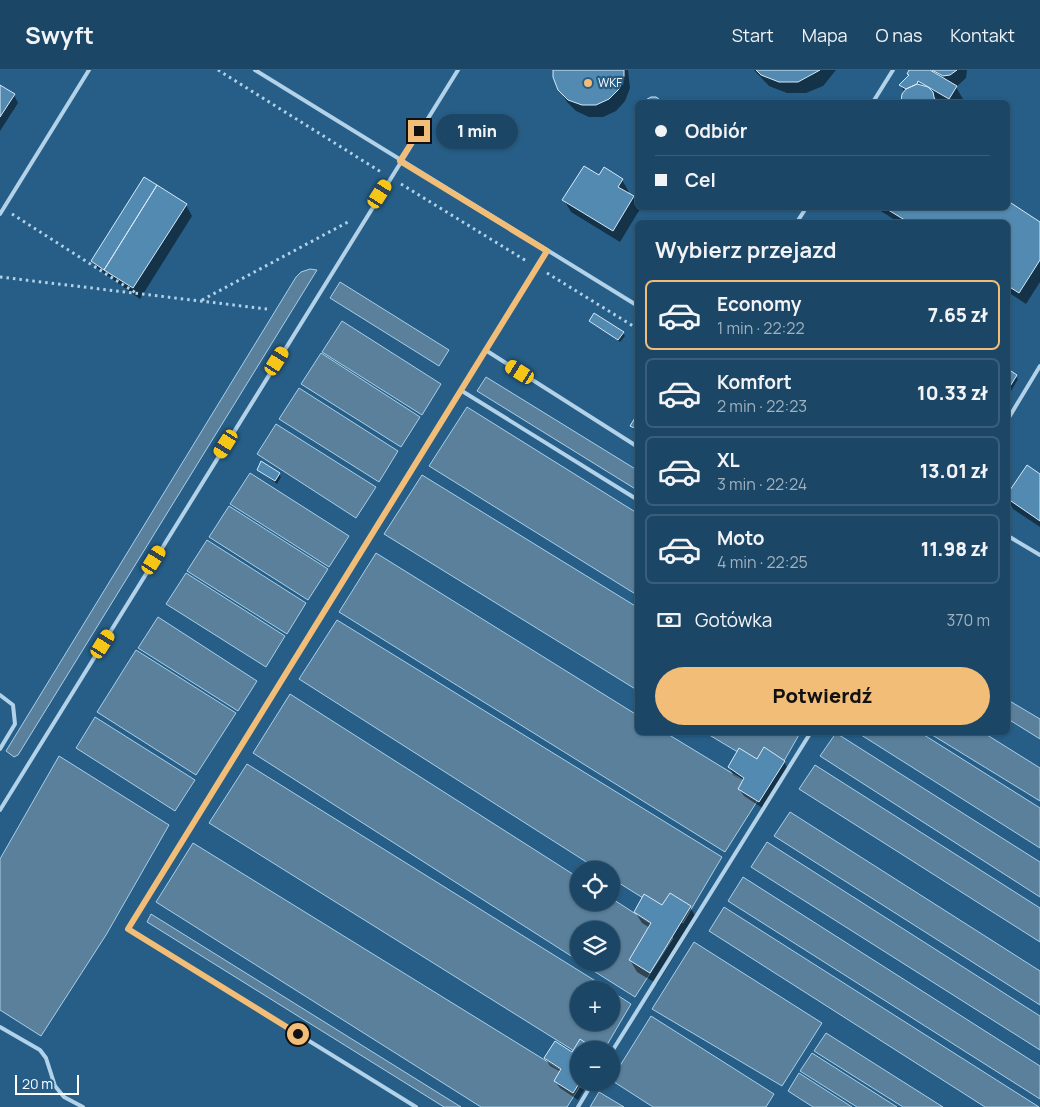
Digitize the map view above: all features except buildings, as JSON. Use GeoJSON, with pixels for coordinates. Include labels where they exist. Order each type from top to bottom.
{"type":"FeatureCollection","features":[{"type":"Feature","properties":{"kind":"lane"},"geometry":{"type":"LineString","coordinates":[[0,214],[89,70]]}},
{"type":"Feature","properties":{"kind":"lane"},"geometry":{"type":"LineString","coordinates":[[256,70],[400,161],[635,304]]}},
{"type":"Feature","properties":{"kind":"lane"},"geometry":{"type":"LineString","coordinates":[[0,810],[390,177],[458,70]]}},
{"type":"Feature","properties":{"kind":"lane"},"geometry":{"type":"LineString","coordinates":[[874,100],[893,70]]}},
{"type":"Feature","properties":{"kind":"lane"},"geometry":{"type":"LineString","coordinates":[[416,1107],[128,929],[547,251]]}},
{"type":"Feature","properties":{"kind":"lane"},"geometry":{"type":"LineString","coordinates":[[486,351],[635,445]]}},
{"type":"Feature","properties":{"kind":"lane"},"geometry":{"type":"LineString","coordinates":[[1010,416],[1040,366]]}},
{"type":"Feature","properties":{"kind":"lane"},"geometry":{"type":"LineString","coordinates":[[462,391],[635,498]]}},
{"type":"Feature","properties":{"kind":"lane"},"geometry":{"type":"LineString","coordinates":[[1010,537],[1040,556]]}},
{"type":"Feature","properties":{"kind":"lane"},"geometry":{"type":"LineString","coordinates":[[0,695],[13,705],[15,724],[0,749]]}},
{"type":"Feature","properties":{"kind":"lane"},"geometry":{"type":"LineString","coordinates":[[619,1041],[809,735]]}},
{"type":"Feature","properties":{"kind":"lane"},"geometry":{"type":"LineString","coordinates":[[0,1027],[40,1050],[46,1058],[55,1086],[64,1097],[83,1107]]}},
{"type":"Feature","properties":{"kind":"lane"},"geometry":{"type":"LineString","coordinates":[[578,1107],[588,1091]]}},
{"type":"Feature","properties":{"kind":"path"},"geometry":{"type":"LineString","coordinates":[[218,70],[635,327]]}},
{"type":"Feature","properties":{"kind":"path"},"geometry":{"type":"LineString","coordinates":[[4,208],[136,293]]}},
{"type":"Feature","properties":{"kind":"path"},"geometry":{"type":"LineString","coordinates":[[201,301],[369,211]]}},
{"type":"Feature","properties":{"kind":"path"},"geometry":{"type":"LineString","coordinates":[[0,277],[267,309]]}},
{"type":"Feature","properties":{"kind":"water"},"geometry":{"type":"Polygon","coordinates":[[[310,269],[317,270],[18,755],[14,757],[6,751],[296,277],[301,272],[310,269]]]}},
{"type":"Feature","properties":{"kind":"water"},"geometry":{"type":"Polygon","coordinates":[[[340,282],[449,350],[439,366],[330,298],[340,282]]]}},
{"type":"Feature","properties":{"kind":"water"},"geometry":{"type":"Polygon","coordinates":[[[342,321],[441,384],[422,415],[322,352],[342,321]]]}},
{"type":"Feature","properties":{"kind":"water"},"geometry":{"type":"Polygon","coordinates":[[[321,353],[420,417],[401,447],[301,384],[321,353]]]}},
{"type":"Feature","properties":{"kind":"water"},"geometry":{"type":"Polygon","coordinates":[[[486,377],[635,469],[635,489],[477,391],[486,377]]]}},
{"type":"Feature","properties":{"kind":"water"},"geometry":{"type":"Polygon","coordinates":[[[299,388],[398,451],[379,482],[279,419],[299,388]]]}},
{"type":"Feature","properties":{"kind":"water"},"geometry":{"type":"Polygon","coordinates":[[[467,407],[635,512],[635,594],[429,466],[467,407]]]}},
{"type":"Feature","properties":{"kind":"water"},"geometry":{"type":"Polygon","coordinates":[[[276,424],[376,487],[356,518],[257,454],[276,424]]]}},
{"type":"Feature","properties":{"kind":"water"},"geometry":{"type":"Polygon","coordinates":[[[250,473],[349,536],[329,567],[230,504],[250,473]]]}},
{"type":"Feature","properties":{"kind":"water"},"geometry":{"type":"Polygon","coordinates":[[[422,475],[635,606],[635,689],[384,534],[422,475]]]}},
{"type":"Feature","properties":{"kind":"water"},"geometry":{"type":"Polygon","coordinates":[[[229,506],[328,569],[308,600],[209,537],[229,506]]]}},
{"type":"Feature","properties":{"kind":"water"},"geometry":{"type":"Polygon","coordinates":[[[207,540],[306,603],[287,634],[187,571],[207,540]]]}},
{"type":"Feature","properties":{"kind":"water"},"geometry":{"type":"Polygon","coordinates":[[[376,553],[635,714],[635,735],[669,735],[763,792],[725,852],[339,612],[376,553]]]}},
{"type":"Feature","properties":{"kind":"water"},"geometry":{"type":"Polygon","coordinates":[[[186,573],[285,636],[266,667],[166,604],[186,573]]]}},
{"type":"Feature","properties":{"kind":"water"},"geometry":{"type":"Polygon","coordinates":[[[158,617],[257,681],[238,711],[138,648],[158,617]]]}},
{"type":"Feature","properties":{"kind":"water"},"geometry":{"type":"Polygon","coordinates":[[[337,620],[722,857],[683,923],[620,884],[620,861],[585,861],[299,679],[337,620]]]}},
{"type":"Feature","properties":{"kind":"water"},"geometry":{"type":"Polygon","coordinates":[[[136,650],[236,713],[196,775],[97,712],[136,650]]]}},
{"type":"Feature","properties":{"kind":"water"},"geometry":{"type":"Polygon","coordinates":[[[290,694],[570,872],[570,911],[620,911],[620,904],[673,938],[635,997],[620,988],[620,981],[610,981],[594,971],[620,971],[620,921],[570,921],[570,955],[253,753],[290,694]]]}},
{"type":"Feature","properties":{"kind":"water"},"geometry":{"type":"Polygon","coordinates":[[[1010,701],[1040,719],[1040,739],[1010,720],[1010,701]]]}},
{"type":"Feature","properties":{"kind":"water"},"geometry":{"type":"Polygon","coordinates":[[[95,717],[195,780],[175,811],[76,748],[95,717]]]}},
{"type":"Feature","properties":{"kind":"water"},"geometry":{"type":"Polygon","coordinates":[[[709,735],[799,735],[776,775],[709,735]]]}},
{"type":"Feature","properties":{"kind":"water"},"geometry":{"type":"Polygon","coordinates":[[[835,735],[839,735],[1040,862],[1040,897],[820,756],[835,735]]]}},
{"type":"Feature","properties":{"kind":"water"},"geometry":{"type":"Polygon","coordinates":[[[861,735],[924,735],[1040,808],[1040,848],[861,735]]]}},
{"type":"Feature","properties":{"kind":"water"},"geometry":{"type":"Polygon","coordinates":[[[932,735],[987,735],[1040,768],[1040,801],[932,735]]]}},
{"type":"Feature","properties":{"kind":"water"},"geometry":{"type":"Polygon","coordinates":[[[59,756],[169,825],[106,935],[41,1036],[0,1010],[0,859],[59,756]]]}},
{"type":"Feature","properties":{"kind":"water"},"geometry":{"type":"Polygon","coordinates":[[[247,764],[570,965],[570,971],[579,971],[596,981],[570,981],[570,1031],[615,1031],[609,1041],[570,1041],[570,1048],[209,823],[247,764]]]}},
{"type":"Feature","properties":{"kind":"water"},"geometry":{"type":"Polygon","coordinates":[[[815,765],[1040,908],[1040,942],[799,789],[815,765]]]}},
{"type":"Feature","properties":{"kind":"water"},"geometry":{"type":"Polygon","coordinates":[[[790,812],[1040,971],[1040,1005],[774,836],[790,812]]]}},
{"type":"Feature","properties":{"kind":"water"},"geometry":{"type":"Polygon","coordinates":[[[767,842],[1040,1016],[1040,1050],[751,867],[767,842]]]}},
{"type":"Feature","properties":{"kind":"water"},"geometry":{"type":"Polygon","coordinates":[[[193,843],[570,1076],[570,1091],[577,1091],[567,1107],[481,1107],[156,902],[193,843]]]}},
{"type":"Feature","properties":{"kind":"water"},"geometry":{"type":"Polygon","coordinates":[[[743,877],[1040,1066],[1040,1099],[728,901],[743,877]]]}},
{"type":"Feature","properties":{"kind":"water"},"geometry":{"type":"Polygon","coordinates":[[[724,907],[1039,1107],[985,1107],[709,931],[724,907]]]}},
{"type":"Feature","properties":{"kind":"water"},"geometry":{"type":"Polygon","coordinates":[[[151,914],[461,1107],[444,1107],[147,922],[151,914]]]}},
{"type":"Feature","properties":{"kind":"water"},"geometry":{"type":"Polygon","coordinates":[[[694,942],[822,1023],[782,1086],[652,1009],[694,942]]]}},
{"type":"Feature","properties":{"kind":"water"},"geometry":{"type":"Polygon","coordinates":[[[620,997],[631,1004],[620,1023],[620,997]]]}},
{"type":"Feature","properties":{"kind":"water"},"geometry":{"type":"Polygon","coordinates":[[[651,1016],[774,1094],[766,1107],[653,1107],[620,1086],[620,1066],[651,1016]]]}},
{"type":"Feature","properties":{"kind":"water"},"geometry":{"type":"Polygon","coordinates":[[[826,1033],[943,1107],[903,1107],[814,1051],[826,1033]]]}},
{"type":"Feature","properties":{"kind":"water"},"geometry":{"type":"Polygon","coordinates":[[[812,1053],[897,1107],[857,1107],[800,1071],[812,1053]]]}},
{"type":"Feature","properties":{"kind":"water"},"geometry":{"type":"Polygon","coordinates":[[[799,1073],[852,1107],[813,1107],[788,1091],[799,1073]]]}},
{"type":"Feature","properties":{"kind":"water"},"geometry":{"type":"Polygon","coordinates":[[[599,1092],[624,1107],[590,1107],[599,1092]]]}},
{"type":"Feature","properties":{"kind":"place","name":"WKF"},"geometry":{"type":"Point","coordinates":[588,83]}},
{"type":"Feature","properties":{"kind":"route"},"geometry":{"type":"LineString","coordinates":[[298,1034],[128,929],[547,251],[400,161],[419,131]]}}]}
